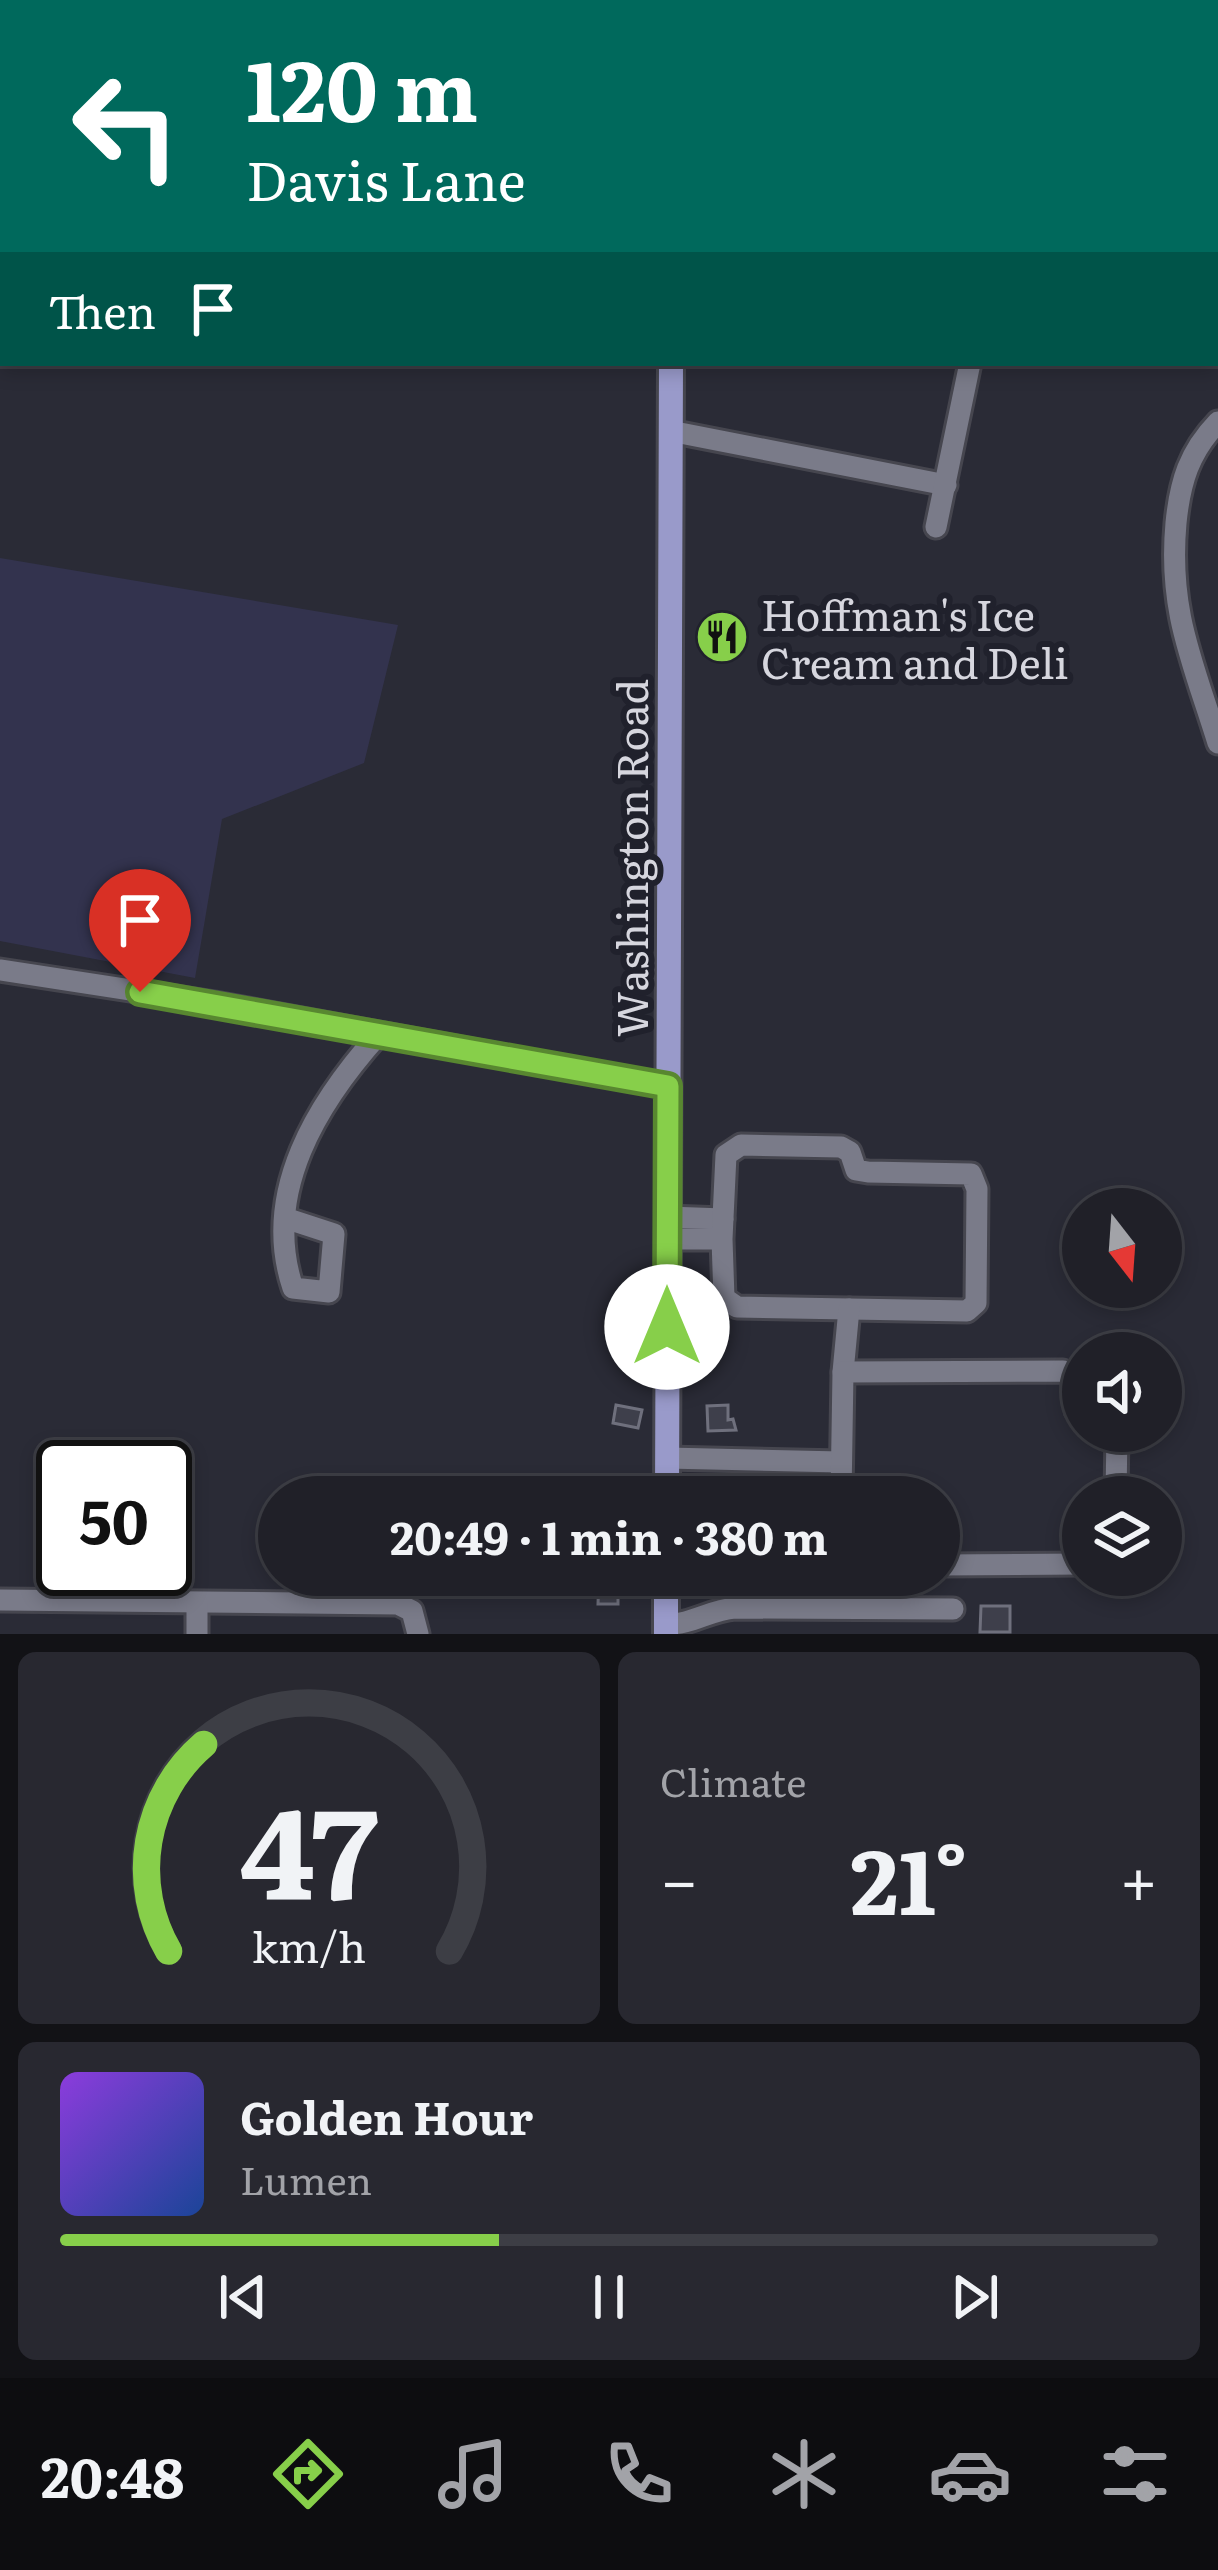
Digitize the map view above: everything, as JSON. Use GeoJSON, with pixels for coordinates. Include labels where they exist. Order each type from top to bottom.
{"type":"FeatureCollection","features":[{"type":"Feature","properties":{"kind":"main road","name":"Washington Road"},"geometry":{"type":"LineString","coordinates":[[667,1476],[671,366]]}},
{"type":"Feature","properties":{"kind":"main road"},"geometry":{"type":"LineString","coordinates":[[666,1596],[666,1629]]}},
{"type":"Feature","properties":{"kind":"street"},"geometry":{"type":"LineString","coordinates":[[936,526],[969,366]]}},
{"type":"Feature","properties":{"kind":"street"},"geometry":{"type":"LineString","coordinates":[[1218,422],[1190,458],[1182,481],[1173,559],[1182,631],[1218,742]]}},
{"type":"Feature","properties":{"kind":"street"},"geometry":{"type":"LineString","coordinates":[[670,431],[946,485]]}},
{"type":"Feature","properties":{"kind":"street"},"geometry":{"type":"LineString","coordinates":[[0,970],[668,1086]]}},
{"type":"Feature","properties":{"kind":"street"},"geometry":{"type":"LineString","coordinates":[[285,1218],[307,1130],[347,1070],[380,1034]]}},
{"type":"Feature","properties":{"kind":"street"},"geometry":{"type":"LineString","coordinates":[[740,1144],[841,1147],[850,1153],[856,1170],[868,1172],[971,1174],[977,1189],[976,1303],[968,1311],[737,1307],[724,1298],[723,1229],[726,1156],[740,1144]]}},
{"type":"Feature","properties":{"kind":"street"},"geometry":{"type":"LineString","coordinates":[[668,1228],[723,1229]]}},
{"type":"Feature","properties":{"kind":"street"},"geometry":{"type":"LineString","coordinates":[[841,1476],[849,1309]]}},
{"type":"Feature","properties":{"kind":"street"},"geometry":{"type":"LineString","coordinates":[[843,1372],[1062,1371]]}},
{"type":"Feature","properties":{"kind":"street"},"geometry":{"type":"LineString","coordinates":[[667,1458],[841,1462]]}},
{"type":"Feature","properties":{"kind":"street"},"geometry":{"type":"LineString","coordinates":[[960,1565],[1062,1564]]}},
{"type":"Feature","properties":{"kind":"street"},"geometry":{"type":"LineString","coordinates":[[0,1600],[398,1604],[412,1611],[418,1634]]}},
{"type":"Feature","properties":{"kind":"street"},"geometry":{"type":"LineString","coordinates":[[197,1603],[197,1634]]}},
{"type":"Feature","properties":{"kind":"street"},"geometry":{"type":"LineString","coordinates":[[666,1629],[735,1608],[953,1610]]}},
{"type":"Feature","properties":{"kind":"shaded area"},"geometry":{"type":"Polygon","coordinates":[[[0,558],[398,625],[364,763],[222,819],[195,978],[0,941],[0,558]]]}},
{"type":"Feature","properties":{"kind":"building"},"geometry":{"type":"Polygon","coordinates":[[[616,1405],[642,1410],[638,1428],[613,1423],[616,1405]]]}},
{"type":"Feature","properties":{"kind":"building"},"geometry":{"type":"Polygon","coordinates":[[[728,1405],[728,1420],[733,1419],[736,1430],[708,1431],[707,1406],[728,1405]]]}},
{"type":"Feature","properties":{"kind":"building"},"geometry":{"type":"Polygon","coordinates":[[[598,1596],[618,1596],[618,1604],[598,1604],[598,1596]]]}},
{"type":"Feature","properties":{"kind":"building"},"geometry":{"type":"Polygon","coordinates":[[[981,1606],[1010,1606],[1010,1632],[980,1632],[981,1606]]]}},
{"type":"Feature","properties":{"kind":"place","name":"Hoffman's Ice Cream and Deli"},"geometry":{"type":"Point","coordinates":[722,637]}},
{"type":"Feature","properties":{"kind":"route"},"geometry":{"type":"LineString","coordinates":[[140,992],[668,1086],[667,1327]]}}]}
